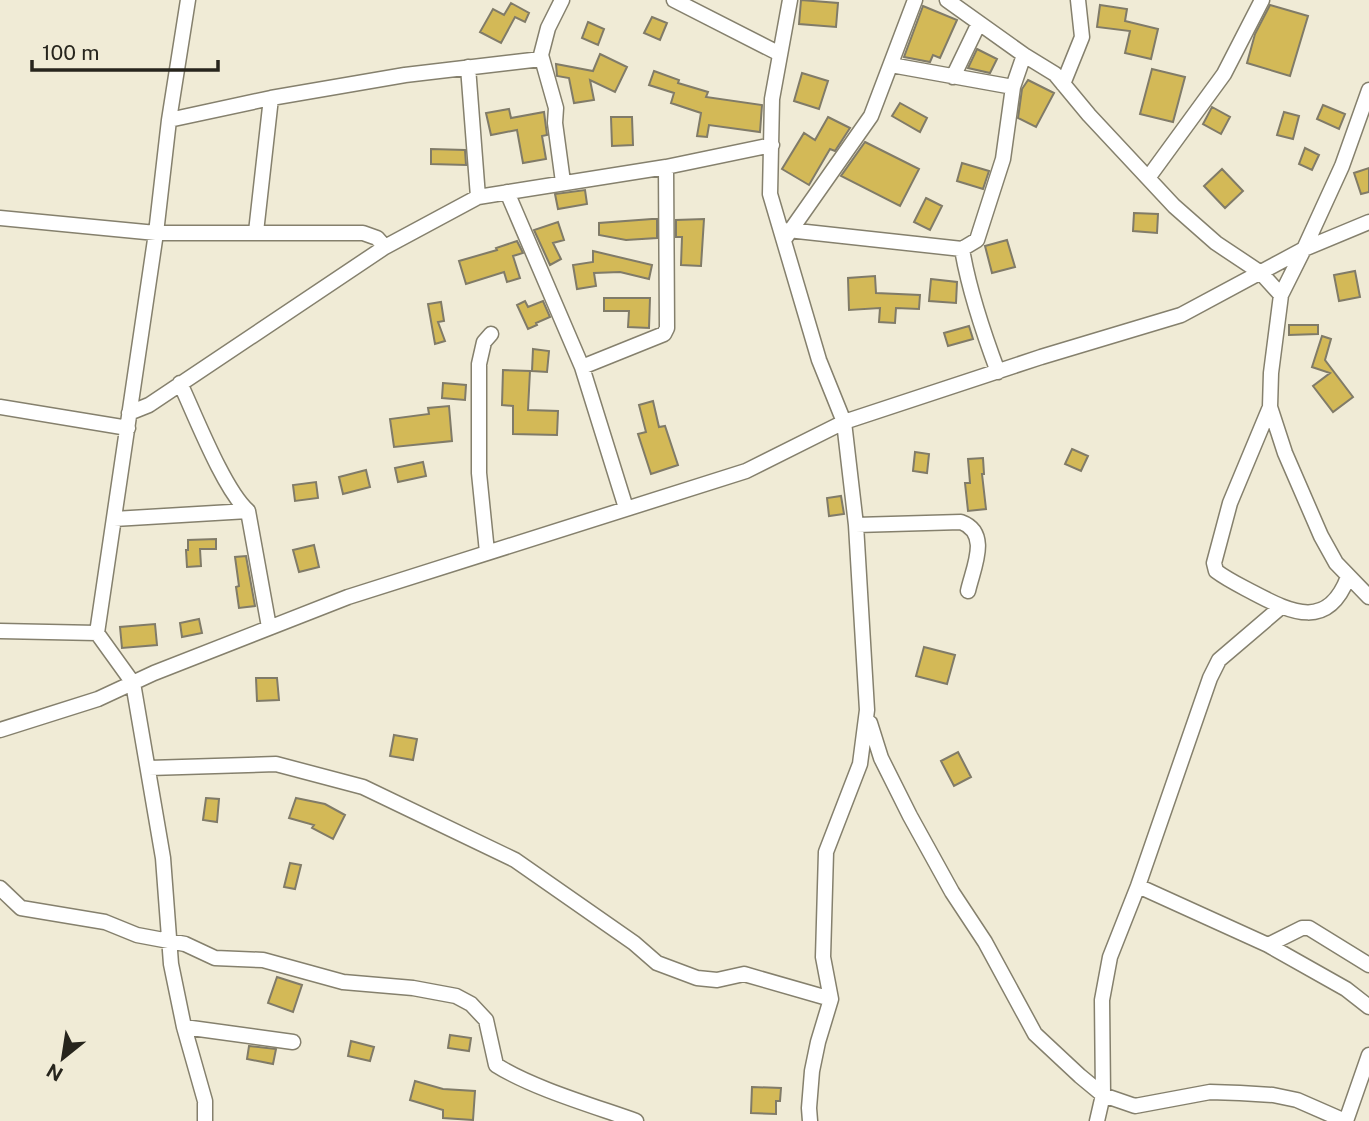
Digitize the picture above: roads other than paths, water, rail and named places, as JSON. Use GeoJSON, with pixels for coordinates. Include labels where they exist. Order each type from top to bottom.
{"type":"FeatureCollection","features":[{"type":"Feature","properties":{"kind":"street"},"geometry":{"type":"LineString","coordinates":[[188,0],[97,633],[132,683],[163,858],[171,964],[184,1027],[205,1101],[205,1121]]}},
{"type":"Feature","properties":{"kind":"street"},"geometry":{"type":"LineString","coordinates":[[562,0],[548,28],[541,59],[556,108],[555,123],[563,182]]}},
{"type":"Feature","properties":{"kind":"street"},"geometry":{"type":"LineString","coordinates":[[674,0],[780,54]]}},
{"type":"Feature","properties":{"kind":"street"},"geometry":{"type":"LineString","coordinates":[[790,0],[772,99],[770,194],[786,236],[819,360],[844,422],[856,525],[867,710],[860,764],[826,852],[823,957],[831,999],[812,1071],[810,1121]]}},
{"type":"Feature","properties":{"kind":"street"},"geometry":{"type":"LineString","coordinates":[[786,236],[871,116],[915,0]]}},
{"type":"Feature","properties":{"kind":"street"},"geometry":{"type":"LineString","coordinates":[[947,0],[1055,74],[1089,116],[1174,206],[1216,243],[1261,273],[1281,295]]}},
{"type":"Feature","properties":{"kind":"street"},"geometry":{"type":"LineString","coordinates":[[1063,84],[1082,37],[1078,0]]}},
{"type":"Feature","properties":{"kind":"street"},"geometry":{"type":"LineString","coordinates":[[1148,178],[1224,74],[1261,0]]}},
{"type":"Feature","properties":{"kind":"street"},"geometry":{"type":"LineString","coordinates":[[953,77],[979,23]]}},
{"type":"Feature","properties":{"kind":"street"},"geometry":{"type":"LineString","coordinates":[[786,236],[962,249],[973,245],[977,240],[999,170],[1013,87],[1024,55]]}},
{"type":"Feature","properties":{"kind":"street"},"geometry":{"type":"LineString","coordinates":[[170,120],[271,98],[405,75],[541,59]]}},
{"type":"Feature","properties":{"kind":"street"},"geometry":{"type":"LineString","coordinates":[[891,65],[1013,87]]}},
{"type":"Feature","properties":{"kind":"street"},"geometry":{"type":"LineString","coordinates":[[468,67],[478,197]]}},
{"type":"Feature","properties":{"kind":"street"},"geometry":{"type":"LineString","coordinates":[[1369,90],[1342,166],[1281,295],[1271,373],[1270,407],[1311,516],[1336,563],[1369,597]]}},
{"type":"Feature","properties":{"kind":"street"},"geometry":{"type":"LineString","coordinates":[[256,232],[271,98]]}},
{"type":"Feature","properties":{"kind":"street"},"geometry":{"type":"LineString","coordinates":[[0,407],[128,421],[180,383],[385,247],[478,197],[666,167],[772,145]]}},
{"type":"Feature","properties":{"kind":"street"},"geometry":{"type":"LineString","coordinates":[[582,368],[664,334],[667,328],[666,167]]}},
{"type":"Feature","properties":{"kind":"street"},"geometry":{"type":"LineString","coordinates":[[506,192],[582,368],[626,508]]}},
{"type":"Feature","properties":{"kind":"street"},"geometry":{"type":"LineString","coordinates":[[0,218],[156,233],[363,233],[377,239],[385,247]]}},
{"type":"Feature","properties":{"kind":"street"},"geometry":{"type":"LineString","coordinates":[[0,730],[98,699],[348,597],[746,471],[844,422],[1087,342],[1181,315],[1304,249],[1369,222]]}},
{"type":"Feature","properties":{"kind":"street"},"geometry":{"type":"LineString","coordinates":[[962,249],[966,274],[998,372]]}},
{"type":"Feature","properties":{"kind":"street"},"geometry":{"type":"LineString","coordinates":[[487,552],[479,473],[479,364],[484,342],[491,334]]}},
{"type":"Feature","properties":{"kind":"street"},"geometry":{"type":"LineString","coordinates":[[180,383],[224,476],[240,504],[248,511],[269,627]]}},
{"type":"Feature","properties":{"kind":"street"},"geometry":{"type":"LineString","coordinates":[[1270,407],[1230,503],[1214,563],[1216,571],[1281,607],[1302,614],[1329,607],[1343,592],[1348,578]]}},
{"type":"Feature","properties":{"kind":"street"},"geometry":{"type":"LineString","coordinates":[[114,519],[248,511]]}},
{"type":"Feature","properties":{"kind":"street"},"geometry":{"type":"LineString","coordinates":[[856,525],[961,522],[971,526],[977,533],[978,544],[968,591]]}},
{"type":"Feature","properties":{"kind":"street"},"geometry":{"type":"LineString","coordinates":[[1097,1121],[1103,1095],[1102,1000],[1110,957],[1138,886],[1215,667],[1219,660],[1281,607]]}},
{"type":"Feature","properties":{"kind":"street"},"geometry":{"type":"LineString","coordinates":[[0,631],[97,633]]}},
{"type":"Feature","properties":{"kind":"street"},"geometry":{"type":"LineString","coordinates":[[867,710],[878,751],[910,816],[952,892],[985,942],[1035,1034],[1103,1095],[1135,1106],[1210,1092],[1273,1095],[1297,1100],[1345,1121],[1369,1055]]}},
{"type":"Feature","properties":{"kind":"street"},"geometry":{"type":"LineString","coordinates":[[149,768],[276,764],[363,787],[516,860],[634,943],[657,963],[697,978],[717,980],[744,974],[831,999]]}},
{"type":"Feature","properties":{"kind":"street"},"geometry":{"type":"LineString","coordinates":[[1138,886],[1268,945],[1346,989],[1369,1007]]}},
{"type":"Feature","properties":{"kind":"street"},"geometry":{"type":"LineString","coordinates":[[0,888],[15,904],[30,911],[106,922],[137,935],[185,944],[215,958],[263,960],[344,982],[413,988],[456,996],[471,1004],[486,1020],[496,1065],[557,1092],[636,1121]]}},
{"type":"Feature","properties":{"kind":"street"},"geometry":{"type":"LineString","coordinates":[[1268,945],[1302,928],[1309,928],[1369,965]]}},
{"type":"Feature","properties":{"kind":"street"},"geometry":{"type":"LineString","coordinates":[[184,1027],[293,1042]]}}]}
